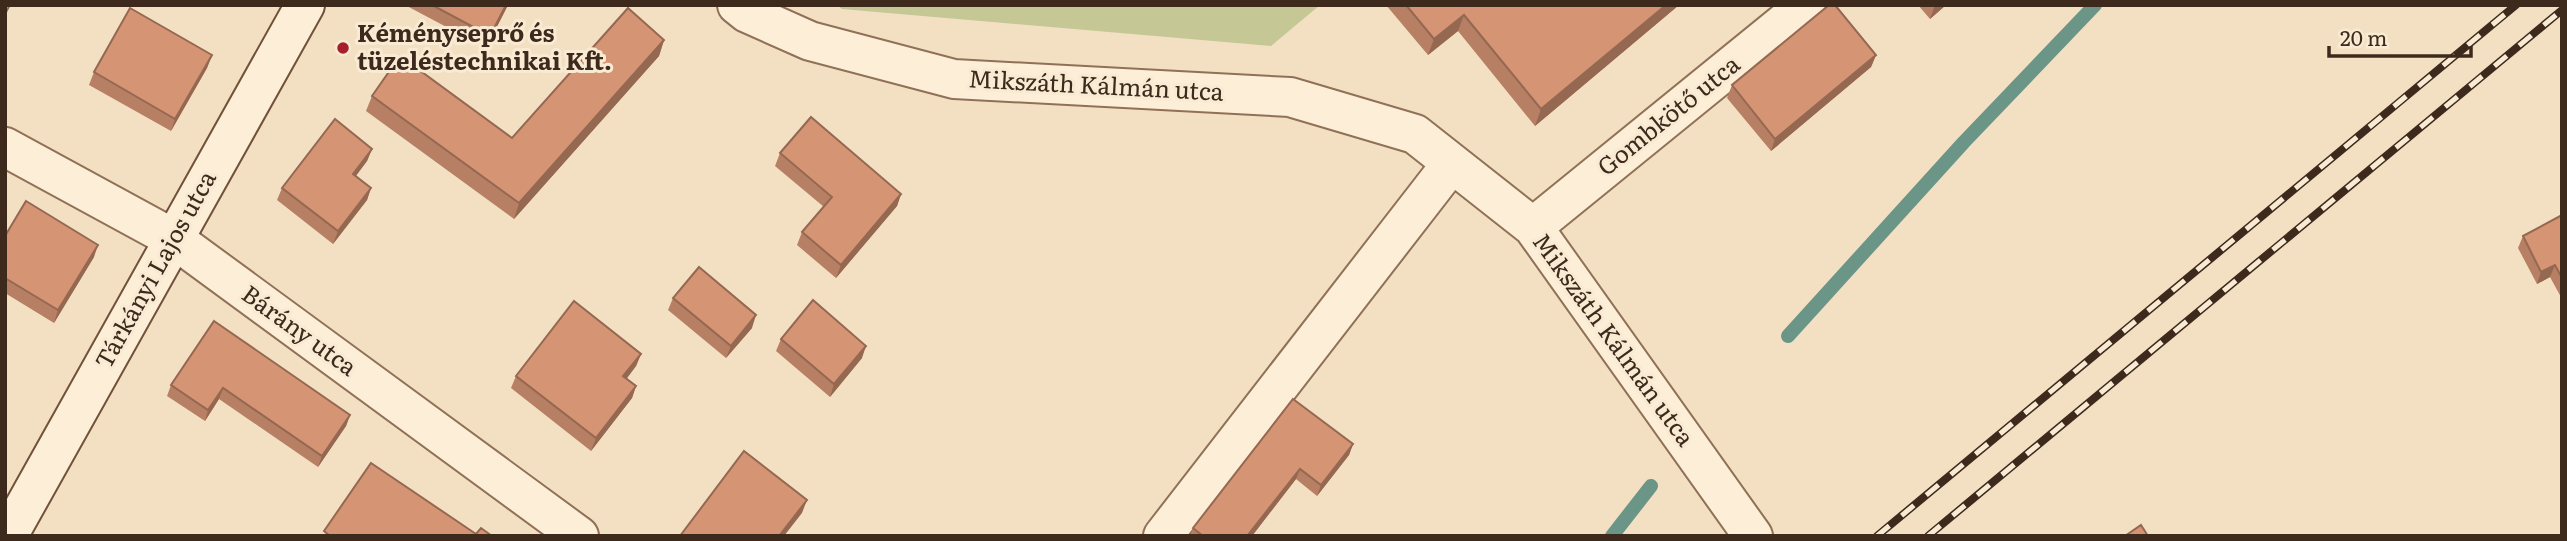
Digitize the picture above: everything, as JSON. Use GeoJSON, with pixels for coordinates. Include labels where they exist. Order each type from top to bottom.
{"type":"FeatureCollection","features":[{"type":"Feature","properties":{"kind":"street","name":"Tárkányi Lajos utca"},"geometry":{"type":"LineString","coordinates":[[8,536],[305,5]]}},
{"type":"Feature","properties":{"kind":"street","name":"Mikszáth Kálmán utca"},"geometry":{"type":"LineString","coordinates":[[737,5],[747,13],[810,41],[954,79],[1290,97],[1415,134],[1532,227],[1753,536]]}},
{"type":"Feature","properties":{"kind":"street","name":"Gombkötő utca"},"geometry":{"type":"LineString","coordinates":[[1532,227],[1806,5]]}},
{"type":"Feature","properties":{"kind":"street","name":"Bárány utca"},"geometry":{"type":"LineString","coordinates":[[5,147],[174,239],[579,536]]}},
{"type":"Feature","properties":{"kind":"street"},"geometry":{"type":"LineString","coordinates":[[1163,536],[1452,163]]}},
{"type":"Feature","properties":{"kind":"green space"},"geometry":{"type":"Polygon","coordinates":[[[837,5],[1320,5],[1271,46],[842,9],[837,5]]]}},
{"type":"Feature","properties":{"kind":"building"},"geometry":{"type":"Polygon","coordinates":[[[432,5],[506,5],[490,36],[432,5]]]}},
{"type":"Feature","properties":{"kind":"building"},"geometry":{"type":"Polygon","coordinates":[[[1406,5],[1666,5],[1541,109],[1464,15],[1434,39],[1406,5]]]}},
{"type":"Feature","properties":{"kind":"building"},"geometry":{"type":"Polygon","coordinates":[[[1829,5],[1835,5],[1876,55],[1775,139],[1732,85],[1829,5]]]}},
{"type":"Feature","properties":{"kind":"building"},"geometry":{"type":"Polygon","coordinates":[[[130,8],[212,55],[175,119],[94,72],[130,8]]]}},
{"type":"Feature","properties":{"kind":"building"},"geometry":{"type":"Polygon","coordinates":[[[628,8],[664,40],[519,203],[372,96],[400,56],[512,138],[628,8]]]}},
{"type":"Feature","properties":{"kind":"building"},"geometry":{"type":"Polygon","coordinates":[[[811,117],[901,194],[841,265],[802,232],[832,197],[780,153],[811,117]]]}},
{"type":"Feature","properties":{"kind":"building"},"geometry":{"type":"Polygon","coordinates":[[[335,119],[372,149],[353,174],[371,188],[338,231],[282,188],[335,119]]]}},
{"type":"Feature","properties":{"kind":"building"},"geometry":{"type":"Polygon","coordinates":[[[26,201],[98,245],[58,310],[5,278],[5,236],[26,201]]]}},
{"type":"Feature","properties":{"kind":"building"},"geometry":{"type":"Polygon","coordinates":[[[2562,215],[2562,278],[2555,265],[2541,272],[2523,236],[2562,215]]]}},
{"type":"Feature","properties":{"kind":"building"},"geometry":{"type":"Polygon","coordinates":[[[699,267],[756,315],[731,346],[673,298],[699,267]]]}},
{"type":"Feature","properties":{"kind":"building"},"geometry":{"type":"Polygon","coordinates":[[[813,300],[866,346],[834,384],[781,339],[813,300]]]}},
{"type":"Feature","properties":{"kind":"building"},"geometry":{"type":"Polygon","coordinates":[[[574,301],[641,354],[623,376],[636,386],[596,438],[516,376],[574,301]]]}},
{"type":"Feature","properties":{"kind":"building"},"geometry":{"type":"Polygon","coordinates":[[[214,321],[350,415],[322,456],[223,388],[208,410],[171,385],[214,321]]]}},
{"type":"Feature","properties":{"kind":"building"},"geometry":{"type":"Polygon","coordinates":[[[1293,399],[1353,444],[1321,485],[1300,469],[1247,536],[1203,536],[1193,528],[1293,399]]]}},
{"type":"Feature","properties":{"kind":"building"},"geometry":{"type":"Polygon","coordinates":[[[744,451],[807,500],[779,536],[680,536],[744,451]]]}},
{"type":"Feature","properties":{"kind":"building"},"geometry":{"type":"Polygon","coordinates":[[[371,463],[476,534],[481,528],[492,536],[330,536],[324,531],[371,463]]]}},
{"type":"Feature","properties":{"kind":"building"},"geometry":{"type":"Polygon","coordinates":[[[2141,525],[2148,536],[2125,536],[2141,525]]]}},
{"type":"Feature","properties":{"kind":"waterway"},"geometry":{"type":"LineString","coordinates":[[1788,336],[1964,142],[2095,5]]}},
{"type":"Feature","properties":{"kind":"waterway"},"geometry":{"type":"LineString","coordinates":[[1612,536],[1651,486]]}},
{"type":"Feature","properties":{"kind":"railway"},"geometry":{"type":"LineString","coordinates":[[1877,536],[2516,5]]}},
{"type":"Feature","properties":{"kind":"railway"},"geometry":{"type":"LineString","coordinates":[[1928,536],[2562,10]]}},
{"type":"Feature","properties":{"kind":"place","name":"Kéményseprő és tüzeléstechnikai Kft."},"geometry":{"type":"Point","coordinates":[343,48]}}]}
